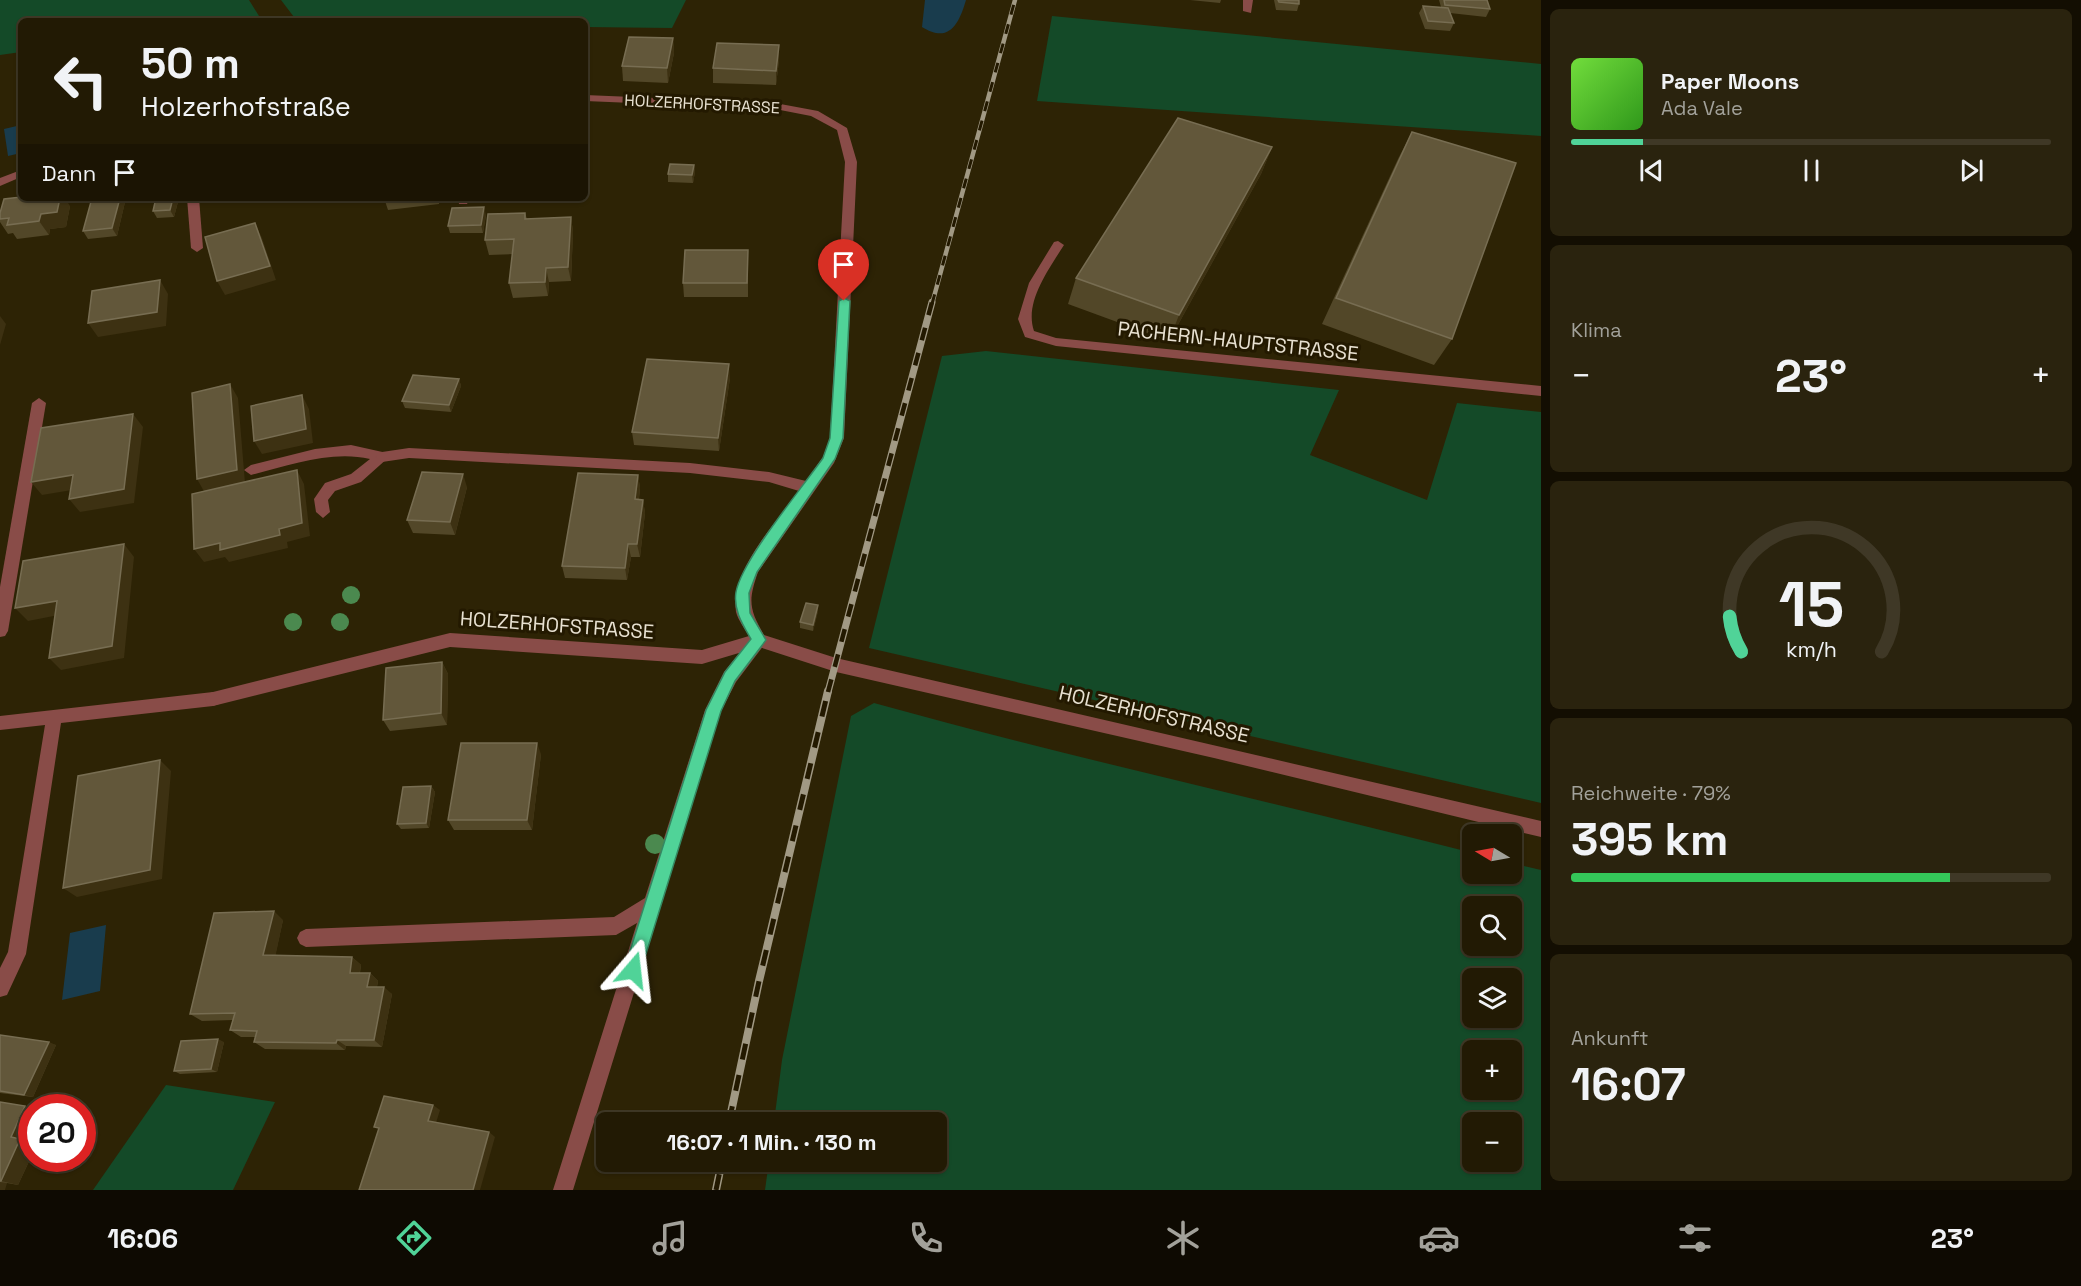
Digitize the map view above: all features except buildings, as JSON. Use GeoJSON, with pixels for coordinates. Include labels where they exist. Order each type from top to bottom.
{"type":"FeatureCollection","features":[{"type":"Feature","properties":{"kind":"street","name":"HOLZERHOFSTRASSE"},"geometry":{"type":"LineString","coordinates":[[588,98],[775,106],[814,113],[842,128],[852,162],[837,438],[829,459],[752,570],[743,593],[744,614],[759,640]]}},
{"type":"Feature","properties":{"kind":"street"},"geometry":{"type":"LineString","coordinates":[[0,182],[18,173]]}},
{"type":"Feature","properties":{"kind":"street"},"geometry":{"type":"LineString","coordinates":[[193,201],[197,248]]}},
{"type":"Feature","properties":{"kind":"street","name":"PACHERN-HAUPTSTRASSE"},"geometry":{"type":"LineString","coordinates":[[1058,245],[1035,283],[1024,319],[1029,334],[1068,343],[1541,391]]}},
{"type":"Feature","properties":{"kind":"street"},"geometry":{"type":"LineString","coordinates":[[0,631],[39,403]]}},
{"type":"Feature","properties":{"kind":"street"},"geometry":{"type":"LineString","coordinates":[[251,470],[315,454],[351,450],[382,457],[409,453],[690,468],[769,477],[810,488]]}},
{"type":"Feature","properties":{"kind":"street"},"geometry":{"type":"LineString","coordinates":[[323,512],[321,499],[330,487],[356,478],[382,457]]}},
{"type":"Feature","properties":{"kind":"street","name":"HOLZERHOFSTRASSE"},"geometry":{"type":"LineString","coordinates":[[0,723],[213,699],[450,640],[702,657],[759,640],[836,665],[1203,748],[1541,829]]}},
{"type":"Feature","properties":{"kind":"street"},"geometry":{"type":"LineString","coordinates":[[563,1190],[713,710],[730,677],[759,640]]}},
{"type":"Feature","properties":{"kind":"street"},"geometry":{"type":"LineString","coordinates":[[0,988],[9,955],[54,717]]}},
{"type":"Feature","properties":{"kind":"street"},"geometry":{"type":"LineString","coordinates":[[306,938],[616,926],[654,903]]}},
{"type":"Feature","properties":{"kind":"green space"},"geometry":{"type":"Polygon","coordinates":[[[0,0],[249,0],[259,16],[247,18],[18,18],[18,52],[0,55],[0,0]]]}},
{"type":"Feature","properties":{"kind":"green space"},"geometry":{"type":"Polygon","coordinates":[[[281,0],[686,0],[672,28],[588,27],[588,18],[295,18],[281,0]]]}},
{"type":"Feature","properties":{"kind":"green space"},"geometry":{"type":"Polygon","coordinates":[[[1052,16],[1541,64],[1541,136],[1037,101],[1052,16]]]}},
{"type":"Feature","properties":{"kind":"green space"},"geometry":{"type":"Polygon","coordinates":[[[986,351],[1339,390],[1310,455],[1427,500],[1457,403],[1541,412],[1541,803],[869,648],[942,356],[986,351]]]}},
{"type":"Feature","properties":{"kind":"green space"},"geometry":{"type":"Polygon","coordinates":[[[874,703],[1462,850],[1462,884],[1522,884],[1522,865],[1541,870],[1541,1190],[765,1190],[767,1172],[947,1172],[947,1112],[775,1112],[782,1060],[851,716],[874,703]]]}},
{"type":"Feature","properties":{"kind":"green space"},"geometry":{"type":"Polygon","coordinates":[[[166,1085],[275,1102],[233,1190],[93,1190],[166,1085]]]}},
{"type":"Feature","properties":{"kind":"water"},"geometry":{"type":"Polygon","coordinates":[[[925,0],[966,0],[960,17],[952,29],[939,33],[922,27],[925,0]]]}},
{"type":"Feature","properties":{"kind":"water"},"geometry":{"type":"Polygon","coordinates":[[[18,126],[18,154],[8,156],[4,129],[18,126]]]}},
{"type":"Feature","properties":{"kind":"water"},"geometry":{"type":"Polygon","coordinates":[[[106,925],[100,991],[62,1000],[70,933],[106,925]]]}},
{"type":"Feature","properties":{"kind":"railway"},"geometry":{"type":"LineString","coordinates":[[932,304],[1015,0]]}},
{"type":"Feature","properties":{"kind":"railway"},"geometry":{"type":"LineString","coordinates":[[828,692],[932,302]]}},
{"type":"Feature","properties":{"kind":"railway"},"geometry":{"type":"LineString","coordinates":[[731,1112],[759,981],[828,691]]}},
{"type":"Feature","properties":{"kind":"railway"},"geometry":{"type":"LineString","coordinates":[[716,1190],[720,1172]]}},
{"type":"Feature","properties":{"kind":"route"},"geometry":{"type":"LineString","coordinates":[[633,970],[713,710],[730,677],[759,640],[744,614],[743,593],[752,570],[829,459],[837,438],[844,301]]}}]}
